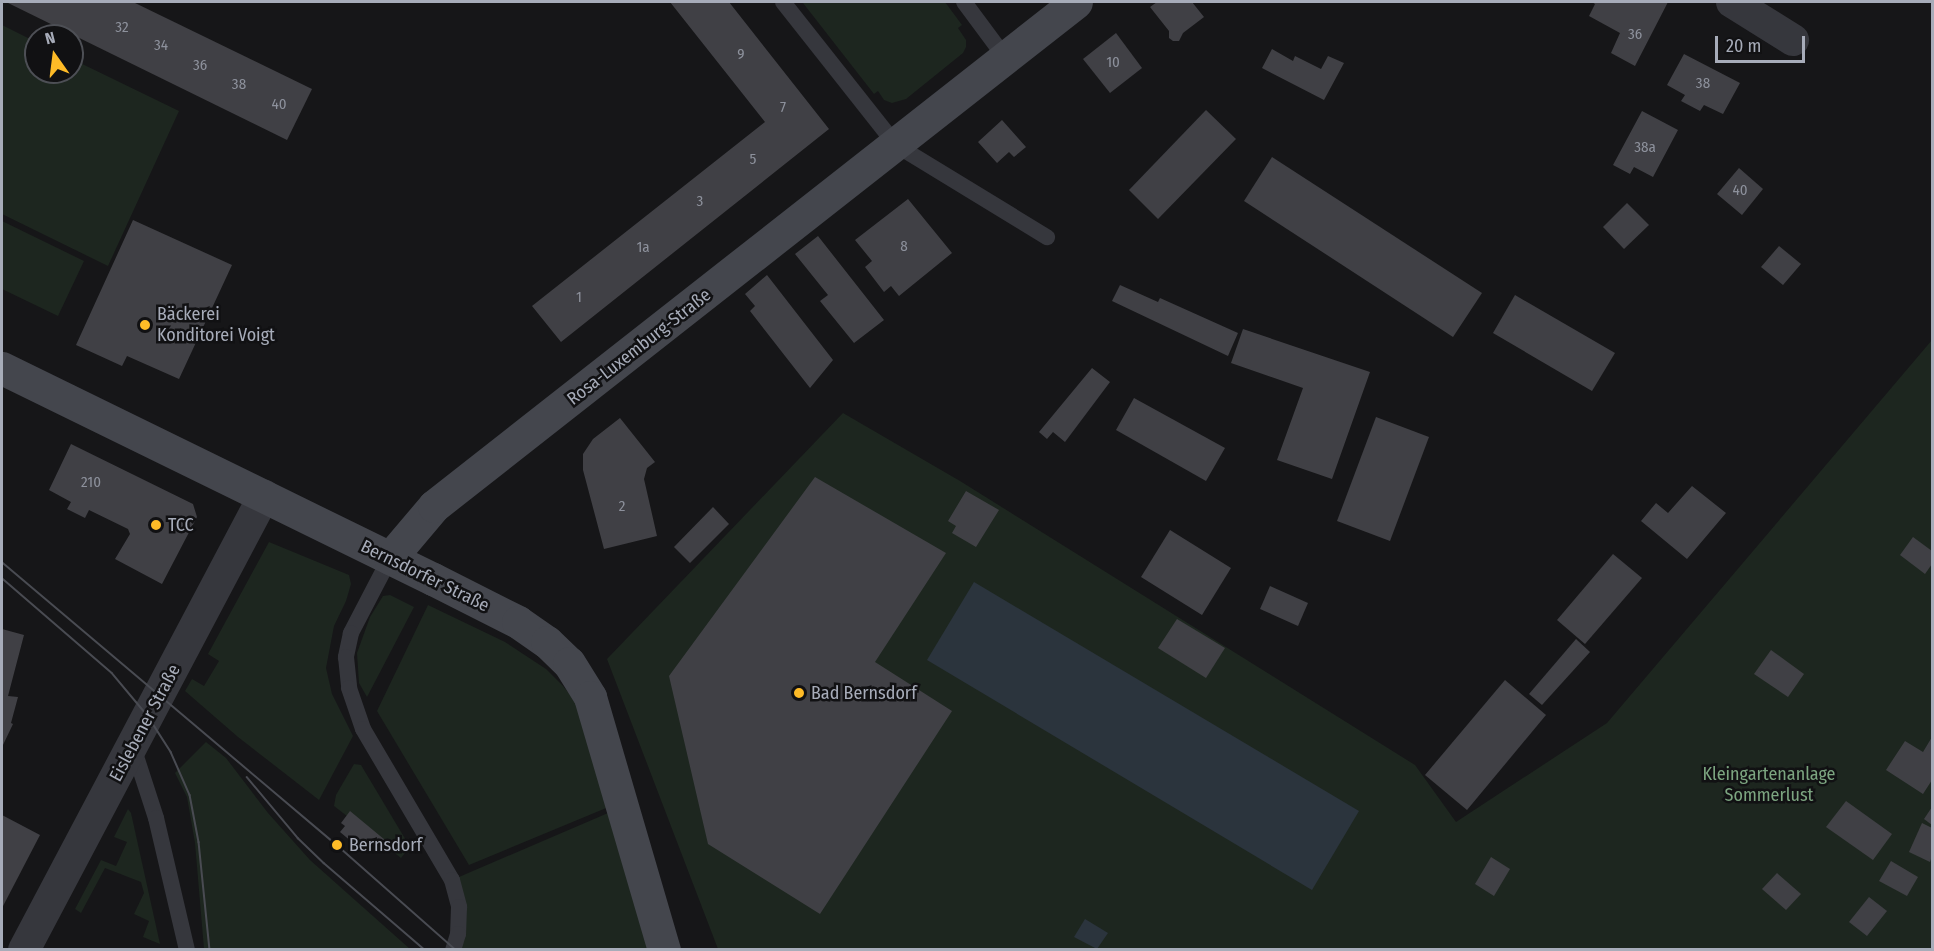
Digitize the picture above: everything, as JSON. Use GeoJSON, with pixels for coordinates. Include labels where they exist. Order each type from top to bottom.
{"type":"FeatureCollection","features":[{"type":"Feature","properties":{"kind":"street","name":"Rosa-Luxemburg-Straße"},"geometry":{"type":"LineString","coordinates":[[390,558],[434,506],[896,145],[1004,56],[1076,2]]}},
{"type":"Feature","properties":{"kind":"street"},"geometry":{"type":"LineString","coordinates":[[1732,2],[1793,40]]}},
{"type":"Feature","properties":{"kind":"street","name":"Bernsdorfer Straße"},"geometry":{"type":"LineString","coordinates":[[2,368],[518,622],[547,642],[569,663],[590,697],[664,950]]}},
{"type":"Feature","properties":{"kind":"street","name":"Eislebener Straße"},"geometry":{"type":"LineString","coordinates":[[24,950],[264,496]]}},
{"type":"Feature","properties":{"kind":"lane"},"geometry":{"type":"LineString","coordinates":[[783,2],[896,145],[1047,237]]}},
{"type":"Feature","properties":{"kind":"lane"},"geometry":{"type":"LineString","coordinates":[[964,2],[1004,56]]}},
{"type":"Feature","properties":{"kind":"lane"},"geometry":{"type":"LineString","coordinates":[[390,558],[351,633],[346,657],[349,688],[363,729],[452,880],[459,908],[458,934],[453,950]]}},
{"type":"Feature","properties":{"kind":"lane"},"geometry":{"type":"LineString","coordinates":[[132,743],[156,818],[187,950]]}},
{"type":"Feature","properties":{"kind":"green space"},"geometry":{"type":"Polygon","coordinates":[[[945,2],[962,25],[958,28],[966,40],[966,47],[963,53],[906,99],[892,103],[884,100],[878,91],[874,94],[803,3],[945,2]]]}},
{"type":"Feature","properties":{"kind":"green space"},"geometry":{"type":"Polygon","coordinates":[[[2,25],[24,36],[24,84],[84,84],[84,65],[179,111],[108,266],[2,214],[2,25]]]}},
{"type":"Feature","properties":{"kind":"green space"},"geometry":{"type":"Polygon","coordinates":[[[2,221],[84,261],[58,316],[2,289],[2,221]]]}},
{"type":"Feature","properties":{"kind":"green space","name":"Kleingartenanlage Sommerlust"},"geometry":{"type":"Polygon","coordinates":[[[1932,340],[1932,949],[718,949],[607,659],[843,413],[960,481],[1415,765],[1456,822],[1607,723],[1932,340]]]}},
{"type":"Feature","properties":{"kind":"green space"},"geometry":{"type":"Polygon","coordinates":[[[269,542],[349,575],[351,584],[334,626],[326,668],[332,694],[353,736],[319,800],[238,737],[185,691],[192,679],[204,686],[219,661],[208,654],[269,542]]]}},
{"type":"Feature","properties":{"kind":"green space"},"geometry":{"type":"Polygon","coordinates":[[[390,595],[414,607],[367,697],[359,683],[357,653],[370,617],[383,596],[390,595]]]}},
{"type":"Feature","properties":{"kind":"green space"},"geometry":{"type":"Polygon","coordinates":[[[428,605],[505,642],[546,669],[563,686],[580,707],[611,806],[469,865],[377,711],[428,605]]]}},
{"type":"Feature","properties":{"kind":"green space"},"geometry":{"type":"Polygon","coordinates":[[[206,742],[226,758],[268,813],[310,860],[410,949],[204,949],[195,843],[187,797],[175,773],[206,742]]]}},
{"type":"Feature","properties":{"kind":"green space"},"geometry":{"type":"Polygon","coordinates":[[[354,764],[361,765],[410,847],[401,858],[334,806],[336,795],[354,764]]]}},
{"type":"Feature","properties":{"kind":"green space"},"geometry":{"type":"Polygon","coordinates":[[[622,807],[664,949],[456,949],[452,880],[622,807]]]}},
{"type":"Feature","properties":{"kind":"green space"},"geometry":{"type":"Polygon","coordinates":[[[128,809],[131,813],[160,944],[143,937],[149,921],[134,914],[144,893],[141,882],[105,868],[81,913],[75,909],[101,860],[116,866],[127,842],[114,837],[128,809]]]}},
{"type":"Feature","properties":{"kind":"shaded area"},"geometry":{"type":"Polygon","coordinates":[[[974,582],[1359,811],[1312,890],[927,660],[974,582]]]}},
{"type":"Feature","properties":{"kind":"shaded area"},"geometry":{"type":"Polygon","coordinates":[[[1085,919],[1108,933],[1097,949],[1074,937],[1085,919]]]}},
{"type":"Feature","properties":{"kind":"building"},"geometry":{"type":"Polygon","coordinates":[[[6,2],[133,2],[312,89],[287,140],[84,40],[84,24],[51,24],[6,2]]]}},
{"type":"Feature","properties":{"kind":"building"},"geometry":{"type":"Polygon","coordinates":[[[670,2],[729,2],[829,129],[561,342],[532,306],[765,122],[670,2]]]}},
{"type":"Feature","properties":{"kind":"building"},"geometry":{"type":"Polygon","coordinates":[[[1157,2],[1192,2],[1204,17],[1183,33],[1179,41],[1173,41],[1169,38],[1169,31],[1150,7],[1157,2]]]}},
{"type":"Feature","properties":{"kind":"building"},"geometry":{"type":"Polygon","coordinates":[[[1592,2],[1668,2],[1635,66],[1611,53],[1620,33],[1589,16],[1595,4],[1592,2]]]}},
{"type":"Feature","properties":{"kind":"building"},"geometry":{"type":"Polygon","coordinates":[[[1116,33],[1142,68],[1110,93],[1083,59],[1116,33]]]}},
{"type":"Feature","properties":{"kind":"building"},"geometry":{"type":"Polygon","coordinates":[[[1272,49],[1293,61],[1295,56],[1321,69],[1328,56],[1344,63],[1324,100],[1262,68],[1272,49]]]}},
{"type":"Feature","properties":{"kind":"building"},"geometry":{"type":"Polygon","coordinates":[[[1684,54],[1740,83],[1723,114],[1704,105],[1700,111],[1681,101],[1685,95],[1667,85],[1684,54]]]}},
{"type":"Feature","properties":{"kind":"building"},"geometry":{"type":"Polygon","coordinates":[[[1206,110],[1236,139],[1158,219],[1129,190],[1206,110]]]}},
{"type":"Feature","properties":{"kind":"building"},"geometry":{"type":"Polygon","coordinates":[[[1642,111],[1678,130],[1653,177],[1634,167],[1630,174],[1613,165],[1642,111]]]}},
{"type":"Feature","properties":{"kind":"building"},"geometry":{"type":"Polygon","coordinates":[[[1002,120],[1026,147],[1014,157],[1009,152],[997,163],[978,142],[1002,120]]]}},
{"type":"Feature","properties":{"kind":"building"},"geometry":{"type":"Polygon","coordinates":[[[1272,157],[1482,293],[1453,337],[1244,201],[1272,157]]]}},
{"type":"Feature","properties":{"kind":"building"},"geometry":{"type":"Polygon","coordinates":[[[1739,168],[1763,189],[1742,215],[1717,194],[1739,168]]]}},
{"type":"Feature","properties":{"kind":"building"},"geometry":{"type":"Polygon","coordinates":[[[908,199],[952,253],[899,296],[891,286],[884,292],[865,267],[872,261],[855,240],[908,199]]]}},
{"type":"Feature","properties":{"kind":"building"},"geometry":{"type":"Polygon","coordinates":[[[1627,203],[1649,225],[1624,249],[1603,227],[1627,203]]]}},
{"type":"Feature","properties":{"kind":"building","name":"Bäckerei Konditorei Voigt"},"geometry":{"type":"Polygon","coordinates":[[[133,220],[232,265],[179,379],[127,356],[122,366],[76,345],[133,220]]]}},
{"type":"Feature","properties":{"kind":"building"},"geometry":{"type":"Polygon","coordinates":[[[818,236],[884,320],[854,343],[820,301],[828,295],[795,254],[818,236]]]}},
{"type":"Feature","properties":{"kind":"building"},"geometry":{"type":"Polygon","coordinates":[[[1779,246],[1801,264],[1783,285],[1761,267],[1779,246]]]}},
{"type":"Feature","properties":{"kind":"building"},"geometry":{"type":"Polygon","coordinates":[[[767,275],[833,360],[810,388],[750,311],[755,306],[745,294],[767,275]]]}},
{"type":"Feature","properties":{"kind":"building"},"geometry":{"type":"Polygon","coordinates":[[[1120,285],[1158,302],[1160,298],[1238,333],[1228,356],[1112,301],[1120,285]]]}},
{"type":"Feature","properties":{"kind":"building"},"geometry":{"type":"Polygon","coordinates":[[[1515,295],[1615,353],[1592,391],[1493,333],[1515,295]]]}},
{"type":"Feature","properties":{"kind":"building"},"geometry":{"type":"Polygon","coordinates":[[[1243,329],[1370,372],[1332,479],[1277,460],[1303,388],[1231,363],[1243,329]]]}},
{"type":"Feature","properties":{"kind":"building"},"geometry":{"type":"Polygon","coordinates":[[[1092,368],[1110,382],[1065,442],[1053,432],[1047,439],[1039,432],[1092,368]]]}},
{"type":"Feature","properties":{"kind":"building"},"geometry":{"type":"Polygon","coordinates":[[[1134,398],[1225,448],[1206,481],[1116,430],[1134,398]]]}},
{"type":"Feature","properties":{"kind":"building"},"geometry":{"type":"Polygon","coordinates":[[[1376,417],[1429,437],[1390,541],[1337,521],[1376,417]]]}},
{"type":"Feature","properties":{"kind":"building"},"geometry":{"type":"Polygon","coordinates":[[[620,418],[655,462],[647,468],[644,479],[657,536],[604,549],[583,470],[583,454],[593,439],[620,418]]]}},
{"type":"Feature","properties":{"kind":"building","name":"TCC"},"geometry":{"type":"Polygon","coordinates":[[[71,444],[193,504],[197,517],[162,584],[115,559],[130,534],[128,529],[89,510],[85,518],[67,509],[71,502],[49,490],[71,444]]]}},
{"type":"Feature","properties":{"kind":"building","name":"Bad Bernsdorf"},"geometry":{"type":"Polygon","coordinates":[[[815,477],[946,553],[875,662],[952,711],[820,914],[708,844],[669,676],[815,477]]]}},
{"type":"Feature","properties":{"kind":"building"},"geometry":{"type":"Polygon","coordinates":[[[1692,486],[1726,513],[1687,559],[1641,521],[1656,503],[1668,513],[1692,486]]]}},
{"type":"Feature","properties":{"kind":"building"},"geometry":{"type":"Polygon","coordinates":[[[966,491],[999,510],[976,547],[952,533],[956,526],[948,521],[966,491]]]}},
{"type":"Feature","properties":{"kind":"building"},"geometry":{"type":"Polygon","coordinates":[[[713,507],[729,524],[690,563],[674,547],[713,507]]]}},
{"type":"Feature","properties":{"kind":"building"},"geometry":{"type":"Polygon","coordinates":[[[1170,530],[1231,568],[1202,615],[1141,577],[1170,530]]]}},
{"type":"Feature","properties":{"kind":"building"},"geometry":{"type":"Polygon","coordinates":[[[1913,537],[1932,551],[1932,564],[1925,574],[1900,555],[1913,537]]]}},
{"type":"Feature","properties":{"kind":"building"},"geometry":{"type":"Polygon","coordinates":[[[1613,554],[1642,578],[1585,644],[1557,620],[1613,554]]]}},
{"type":"Feature","properties":{"kind":"building"},"geometry":{"type":"Polygon","coordinates":[[[1270,586],[1308,603],[1298,626],[1260,609],[1270,586]]]}},
{"type":"Feature","properties":{"kind":"building"},"geometry":{"type":"Polygon","coordinates":[[[1177,619],[1225,648],[1206,678],[1158,648],[1177,619]]]}},
{"type":"Feature","properties":{"kind":"building"},"geometry":{"type":"Polygon","coordinates":[[[2,629],[24,635],[8,696],[18,697],[11,723],[13,724],[3,745],[2,629]]]}},
{"type":"Feature","properties":{"kind":"building"},"geometry":{"type":"Polygon","coordinates":[[[1576,639],[1590,652],[1542,705],[1529,694],[1576,639]]]}},
{"type":"Feature","properties":{"kind":"building"},"geometry":{"type":"Polygon","coordinates":[[[1771,650],[1804,674],[1788,697],[1754,674],[1771,650]]]}},
{"type":"Feature","properties":{"kind":"building"},"geometry":{"type":"Polygon","coordinates":[[[1505,680],[1546,715],[1467,810],[1425,775],[1505,680]]]}},
{"type":"Feature","properties":{"kind":"building"},"geometry":{"type":"Polygon","coordinates":[[[1932,737],[1932,780],[1923,794],[1886,770],[1905,741],[1923,752],[1932,737]]]}},
{"type":"Feature","properties":{"kind":"building"},"geometry":{"type":"Polygon","coordinates":[[[1846,801],[1892,834],[1873,860],[1826,827],[1846,801]]]}},
{"type":"Feature","properties":{"kind":"building"},"geometry":{"type":"Polygon","coordinates":[[[1932,807],[1932,825],[1924,819],[1932,807]]]}},
{"type":"Feature","properties":{"kind":"building"},"geometry":{"type":"Polygon","coordinates":[[[350,811],[385,840],[374,852],[356,837],[352,842],[340,832],[345,826],[341,823],[350,811]]]}},
{"type":"Feature","properties":{"kind":"building"},"geometry":{"type":"Polygon","coordinates":[[[2,815],[40,835],[2,908],[2,815]]]}},
{"type":"Feature","properties":{"kind":"building"},"geometry":{"type":"Polygon","coordinates":[[[1922,823],[1932,828],[1930,862],[1909,852],[1922,823]]]}},
{"type":"Feature","properties":{"kind":"building"},"geometry":{"type":"Polygon","coordinates":[[[1491,857],[1510,869],[1494,896],[1475,884],[1491,857]]]}},
{"type":"Feature","properties":{"kind":"building"},"geometry":{"type":"Polygon","coordinates":[[[1891,861],[1918,877],[1907,896],[1879,881],[1891,861]]]}},
{"type":"Feature","properties":{"kind":"building"},"geometry":{"type":"Polygon","coordinates":[[[1777,873],[1801,894],[1786,910],[1762,889],[1777,873]]]}},
{"type":"Feature","properties":{"kind":"building"},"geometry":{"type":"Polygon","coordinates":[[[1869,897],[1887,911],[1867,936],[1849,922],[1869,897]]]}},
{"type":"Feature","properties":{"kind":"tram line"},"geometry":{"type":"LineString","coordinates":[[2,562],[337,845],[456,950]]}},
{"type":"Feature","properties":{"kind":"tram line"},"geometry":{"type":"LineString","coordinates":[[2,578],[112,673],[148,716],[171,752],[190,795],[199,842],[210,950]]}},
{"type":"Feature","properties":{"kind":"tram line"},"geometry":{"type":"LineString","coordinates":[[247,777],[298,838],[425,950]]}},
{"type":"Feature","properties":{"kind":"place","name":"Bäckerei Konditorei Voigt"},"geometry":{"type":"Point","coordinates":[145,325]}},
{"type":"Feature","properties":{"kind":"place","name":"TCC"},"geometry":{"type":"Point","coordinates":[156,525]}},
{"type":"Feature","properties":{"kind":"place","name":"Bad Bernsdorf"},"geometry":{"type":"Point","coordinates":[799,693]}},
{"type":"Feature","properties":{"kind":"place","name":"Bernsdorf"},"geometry":{"type":"Point","coordinates":[337,845]}}]}
